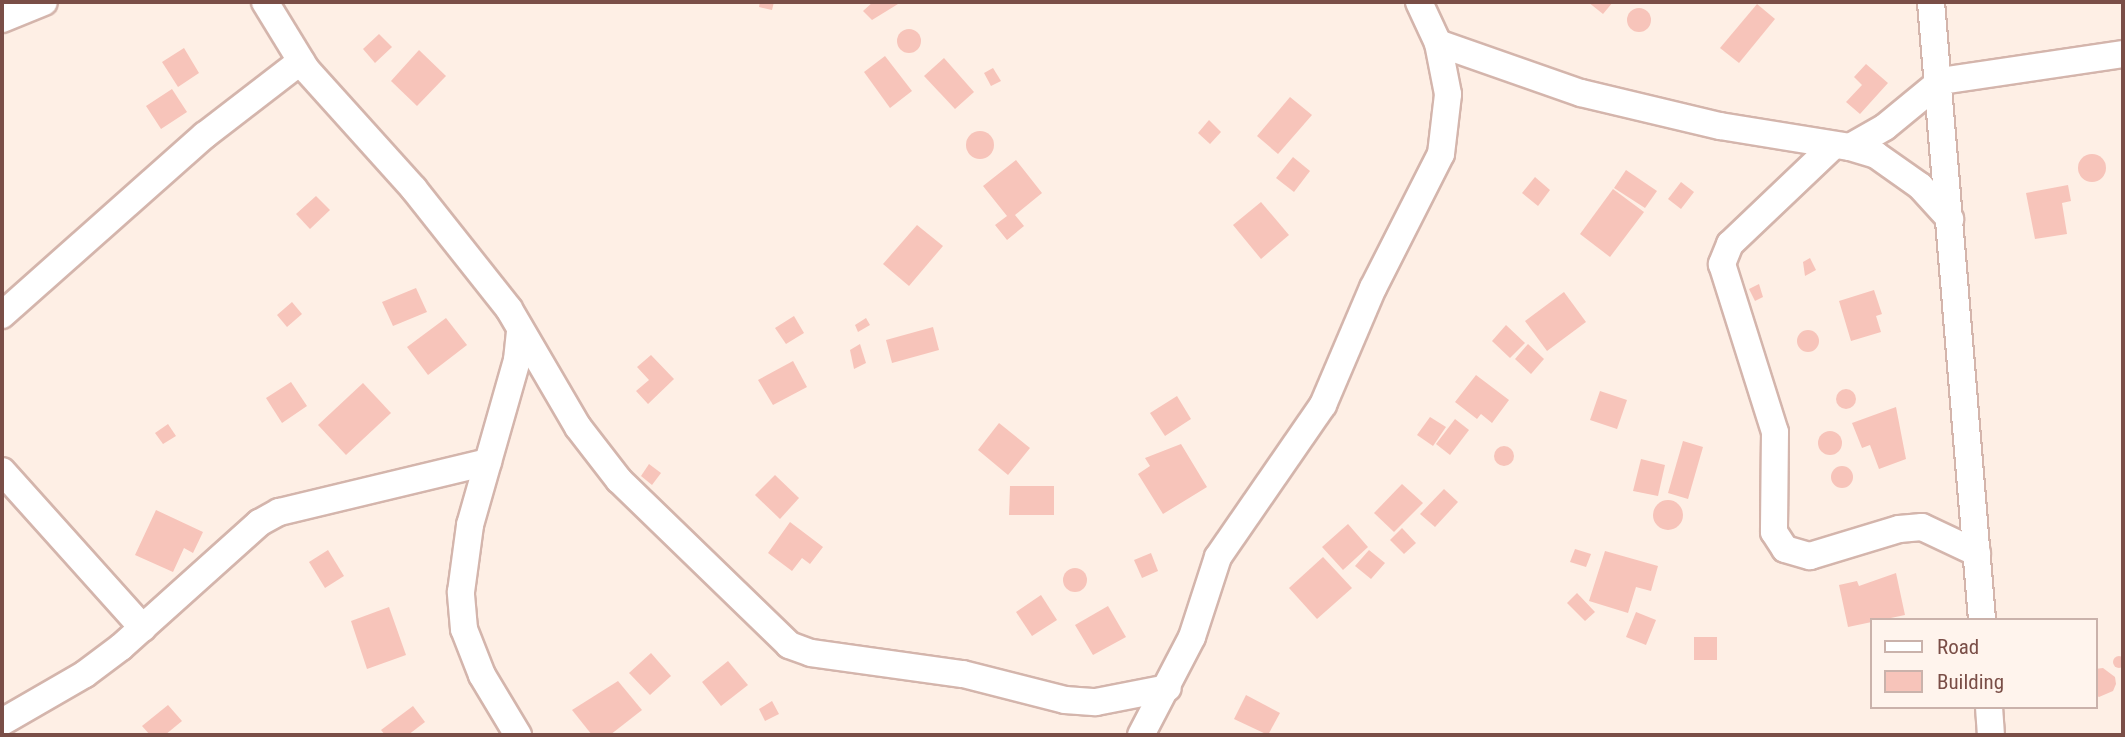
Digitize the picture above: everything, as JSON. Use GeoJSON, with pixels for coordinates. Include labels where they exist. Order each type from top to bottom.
{"type":"FeatureCollection","features":[{"type":"Feature","properties":{"kind":"street"},"geometry":{"type":"LineString","coordinates":[[2,19],[44,2]]}},
{"type":"Feature","properties":{"kind":"street"},"geometry":{"type":"LineString","coordinates":[[265,2],[301,61],[414,189],[509,309],[520,333],[578,427],[620,480],[789,645],[811,653],[963,674],[1065,699],[1096,702],[1168,688]]}},
{"type":"Feature","properties":{"kind":"street"},"geometry":{"type":"LineString","coordinates":[[1141,735],[1168,688],[1192,637],[1218,558],[1323,405],[1373,288],[1441,154],[1448,94],[1438,43],[1419,2]]}},
{"type":"Feature","properties":{"kind":"street"},"geometry":{"type":"LineString","coordinates":[[1931,2],[1941,82],[1982,618]]}},
{"type":"Feature","properties":{"kind":"street"},"geometry":{"type":"LineString","coordinates":[[1438,43],[1581,93],[1720,126],[1841,146],[1897,167],[1950,219]]}},
{"type":"Feature","properties":{"kind":"street"},"geometry":{"type":"LineString","coordinates":[[1977,553],[1922,527],[1899,529],[1810,556],[1785,549],[1774,532],[1775,432],[1722,264],[1730,244],[1841,146],[1885,127],[1941,82],[2123,54]]}},
{"type":"Feature","properties":{"kind":"street"},"geometry":{"type":"LineString","coordinates":[[2,315],[205,135],[301,61]]}},
{"type":"Feature","properties":{"kind":"street"},"geometry":{"type":"LineString","coordinates":[[517,735],[482,675],[464,629],[461,592],[470,525],[517,360],[520,333]]}},
{"type":"Feature","properties":{"kind":"street"},"geometry":{"type":"LineString","coordinates":[[2,722],[85,674],[143,628],[259,523],[279,512],[488,462]]}},
{"type":"Feature","properties":{"kind":"street"},"geometry":{"type":"LineString","coordinates":[[2,471],[143,628]]}},
{"type":"Feature","properties":{"kind":"street"},"geometry":{"type":"LineString","coordinates":[[1989,709],[1991,735]]}},
{"type":"Feature","properties":{"kind":"building"},"geometry":{"type":"Polygon","coordinates":[[[760,2],[774,2],[772,10],[759,7],[760,2]]]}},
{"type":"Feature","properties":{"kind":"building"},"geometry":{"type":"Polygon","coordinates":[[[873,2],[898,4],[872,20],[863,11],[873,2]]]}},
{"type":"Feature","properties":{"kind":"building"},"geometry":{"type":"Polygon","coordinates":[[[1588,2],[1613,2],[1603,14],[1588,2]]]}},
{"type":"Feature","properties":{"kind":"building"},"geometry":{"type":"Polygon","coordinates":[[[1757,4],[1775,19],[1739,63],[1720,48],[1757,4]]]}},
{"type":"Feature","properties":{"kind":"building"},"geometry":{"type":"Polygon","coordinates":[[[1639,8],[1647,12],[1651,20],[1647,28],[1639,32],[1631,28],[1627,20],[1631,12],[1639,8]]]}},
{"type":"Feature","properties":{"kind":"building"},"geometry":{"type":"Polygon","coordinates":[[[909,29],[918,32],[921,41],[918,50],[909,53],[900,50],[897,41],[900,32],[909,29]]]}},
{"type":"Feature","properties":{"kind":"building"},"geometry":{"type":"Polygon","coordinates":[[[379,34],[392,47],[375,63],[363,49],[379,34]]]}},
{"type":"Feature","properties":{"kind":"building"},"geometry":{"type":"Polygon","coordinates":[[[184,48],[199,73],[178,87],[162,62],[184,48]]]}},
{"type":"Feature","properties":{"kind":"building"},"geometry":{"type":"Polygon","coordinates":[[[419,50],[446,76],[417,106],[391,81],[419,50]]]}},
{"type":"Feature","properties":{"kind":"building"},"geometry":{"type":"Polygon","coordinates":[[[885,56],[912,91],[890,108],[864,72],[885,56]]]}},
{"type":"Feature","properties":{"kind":"building"},"geometry":{"type":"Polygon","coordinates":[[[944,58],[974,92],[955,109],[924,76],[944,58]]]}},
{"type":"Feature","properties":{"kind":"building"},"geometry":{"type":"Polygon","coordinates":[[[1866,64],[1888,83],[1860,114],[1846,102],[1862,85],[1854,77],[1866,64]]]}},
{"type":"Feature","properties":{"kind":"building"},"geometry":{"type":"Polygon","coordinates":[[[993,68],[1001,81],[991,86],[984,73],[993,68]]]}},
{"type":"Feature","properties":{"kind":"building"},"geometry":{"type":"Polygon","coordinates":[[[172,89],[187,112],[161,129],[146,106],[172,89]]]}},
{"type":"Feature","properties":{"kind":"building"},"geometry":{"type":"Polygon","coordinates":[[[1290,97],[1312,115],[1278,154],[1257,136],[1290,97]]]}},
{"type":"Feature","properties":{"kind":"building"},"geometry":{"type":"Polygon","coordinates":[[[1209,120],[1221,132],[1210,144],[1198,133],[1209,120]]]}},
{"type":"Feature","properties":{"kind":"building"},"geometry":{"type":"Polygon","coordinates":[[[980,131],[990,135],[994,145],[990,155],[980,159],[970,155],[966,145],[970,135],[980,131]]]}},
{"type":"Feature","properties":{"kind":"building"},"geometry":{"type":"Polygon","coordinates":[[[2092,154],[2102,158],[2106,168],[2102,178],[2092,182],[2082,178],[2078,168],[2082,158],[2092,154]]]}},
{"type":"Feature","properties":{"kind":"building"},"geometry":{"type":"Polygon","coordinates":[[[1293,157],[1310,171],[1294,192],[1276,178],[1293,157]]]}},
{"type":"Feature","properties":{"kind":"building"},"geometry":{"type":"Polygon","coordinates":[[[1016,160],[1042,193],[1015,215],[1024,226],[1007,240],[995,225],[1007,216],[983,186],[1016,160]]]}},
{"type":"Feature","properties":{"kind":"building"},"geometry":{"type":"Polygon","coordinates":[[[1626,170],[1657,191],[1645,208],[1614,188],[1626,170]]]}},
{"type":"Feature","properties":{"kind":"building"},"geometry":{"type":"Polygon","coordinates":[[[1535,177],[1550,190],[1538,206],[1522,193],[1535,177]]]}},
{"type":"Feature","properties":{"kind":"building"},"geometry":{"type":"Polygon","coordinates":[[[1681,182],[1694,192],[1681,209],[1668,199],[1681,182]]]}},
{"type":"Feature","properties":{"kind":"building"},"geometry":{"type":"Polygon","coordinates":[[[2068,185],[2071,201],[2062,203],[2067,234],[2035,239],[2026,193],[2068,185]]]}},
{"type":"Feature","properties":{"kind":"building"},"geometry":{"type":"Polygon","coordinates":[[[1613,189],[1644,212],[1610,257],[1580,234],[1613,189]]]}},
{"type":"Feature","properties":{"kind":"building"},"geometry":{"type":"Polygon","coordinates":[[[316,196],[330,210],[310,229],[296,214],[316,196]]]}},
{"type":"Feature","properties":{"kind":"building"},"geometry":{"type":"Polygon","coordinates":[[[1261,202],[1289,235],[1261,259],[1233,225],[1261,202]]]}},
{"type":"Feature","properties":{"kind":"building"},"geometry":{"type":"Polygon","coordinates":[[[917,225],[943,246],[909,286],[883,264],[917,225]]]}},
{"type":"Feature","properties":{"kind":"building"},"geometry":{"type":"Polygon","coordinates":[[[1810,258],[1816,270],[1805,276],[1803,262],[1810,258]]]}},
{"type":"Feature","properties":{"kind":"building"},"geometry":{"type":"Polygon","coordinates":[[[1759,284],[1763,297],[1755,301],[1749,289],[1759,284]]]}},
{"type":"Feature","properties":{"kind":"building"},"geometry":{"type":"Polygon","coordinates":[[[416,288],[427,312],[393,326],[382,302],[416,288]]]}},
{"type":"Feature","properties":{"kind":"building"},"geometry":{"type":"Polygon","coordinates":[[[1874,290],[1882,314],[1876,316],[1881,332],[1851,341],[1839,301],[1874,290]]]}},
{"type":"Feature","properties":{"kind":"building"},"geometry":{"type":"Polygon","coordinates":[[[1564,292],[1586,322],[1547,351],[1525,321],[1564,292]]]}},
{"type":"Feature","properties":{"kind":"building"},"geometry":{"type":"Polygon","coordinates":[[[292,302],[302,314],[287,327],[277,315],[292,302]]]}},
{"type":"Feature","properties":{"kind":"building"},"geometry":{"type":"Polygon","coordinates":[[[794,316],[804,333],[786,344],[775,328],[794,316]]]}},
{"type":"Feature","properties":{"kind":"building"},"geometry":{"type":"Polygon","coordinates":[[[446,318],[467,345],[428,375],[407,347],[446,318]]]}},
{"type":"Feature","properties":{"kind":"building"},"geometry":{"type":"Polygon","coordinates":[[[866,318],[870,325],[858,332],[855,325],[866,318]]]}},
{"type":"Feature","properties":{"kind":"building"},"geometry":{"type":"Polygon","coordinates":[[[1506,325],[1525,343],[1510,358],[1492,341],[1506,325]]]}},
{"type":"Feature","properties":{"kind":"building"},"geometry":{"type":"Polygon","coordinates":[[[933,327],[939,350],[892,363],[886,340],[933,327]]]}},
{"type":"Feature","properties":{"kind":"building"},"geometry":{"type":"Polygon","coordinates":[[[1808,330],[1816,333],[1819,341],[1816,349],[1808,352],[1800,349],[1797,341],[1800,333],[1808,330]]]}},
{"type":"Feature","properties":{"kind":"building"},"geometry":{"type":"Polygon","coordinates":[[[860,344],[866,363],[854,369],[850,350],[860,344]]]}},
{"type":"Feature","properties":{"kind":"building"},"geometry":{"type":"Polygon","coordinates":[[[1528,344],[1544,359],[1531,374],[1515,359],[1528,344]]]}},
{"type":"Feature","properties":{"kind":"building"},"geometry":{"type":"Polygon","coordinates":[[[651,355],[674,379],[648,404],[636,391],[649,380],[637,367],[651,355]]]}},
{"type":"Feature","properties":{"kind":"building"},"geometry":{"type":"Polygon","coordinates":[[[793,361],[807,387],[773,405],[758,380],[793,361]]]}},
{"type":"Feature","properties":{"kind":"building"},"geometry":{"type":"Polygon","coordinates":[[[1476,375],[1509,400],[1492,423],[1481,414],[1477,419],[1455,402],[1476,375]]]}},
{"type":"Feature","properties":{"kind":"building"},"geometry":{"type":"Polygon","coordinates":[[[291,382],[307,406],[282,423],[266,398],[291,382]]]}},
{"type":"Feature","properties":{"kind":"building"},"geometry":{"type":"Polygon","coordinates":[[[363,383],[391,413],[346,455],[318,425],[363,383]]]}},
{"type":"Feature","properties":{"kind":"building"},"geometry":{"type":"Polygon","coordinates":[[[1846,389],[1853,392],[1856,399],[1853,406],[1846,409],[1839,406],[1836,399],[1839,392],[1846,389]]]}},
{"type":"Feature","properties":{"kind":"building"},"geometry":{"type":"Polygon","coordinates":[[[1600,391],[1627,400],[1617,429],[1590,420],[1600,391]]]}},
{"type":"Feature","properties":{"kind":"building"},"geometry":{"type":"Polygon","coordinates":[[[1177,396],[1191,419],[1165,436],[1150,413],[1177,396]]]}},
{"type":"Feature","properties":{"kind":"building"},"geometry":{"type":"Polygon","coordinates":[[[1896,407],[1906,459],[1879,469],[1870,445],[1862,448],[1852,423],[1896,407]]]}},
{"type":"Feature","properties":{"kind":"building"},"geometry":{"type":"Polygon","coordinates":[[[1430,417],[1446,427],[1433,446],[1417,435],[1430,417]]]}},
{"type":"Feature","properties":{"kind":"building"},"geometry":{"type":"Polygon","coordinates":[[[1455,419],[1469,430],[1450,455],[1436,444],[1455,419]]]}},
{"type":"Feature","properties":{"kind":"building"},"geometry":{"type":"Polygon","coordinates":[[[999,423],[1030,448],[1008,475],[978,450],[999,423]]]}},
{"type":"Feature","properties":{"kind":"building"},"geometry":{"type":"Polygon","coordinates":[[[168,424],[176,436],[163,444],[155,433],[168,424]]]}},
{"type":"Feature","properties":{"kind":"building"},"geometry":{"type":"Polygon","coordinates":[[[1830,431],[1841,438],[1842,443],[1835,454],[1830,455],[1819,448],[1818,443],[1825,432],[1830,431]]]}},
{"type":"Feature","properties":{"kind":"building"},"geometry":{"type":"Polygon","coordinates":[[[1683,441],[1703,447],[1688,499],[1668,493],[1683,441]]]}},
{"type":"Feature","properties":{"kind":"building"},"geometry":{"type":"Polygon","coordinates":[[[1181,444],[1207,487],[1163,514],[1138,474],[1150,466],[1145,458],[1181,444]]]}},
{"type":"Feature","properties":{"kind":"building"},"geometry":{"type":"Polygon","coordinates":[[[1504,446],[1511,449],[1514,456],[1511,463],[1504,466],[1497,463],[1494,456],[1497,449],[1504,446]]]}},
{"type":"Feature","properties":{"kind":"building"},"geometry":{"type":"Polygon","coordinates":[[[1641,459],[1665,465],[1658,496],[1633,491],[1641,459]]]}},
{"type":"Feature","properties":{"kind":"building"},"geometry":{"type":"Polygon","coordinates":[[[649,464],[661,473],[652,485],[641,476],[649,464]]]}},
{"type":"Feature","properties":{"kind":"building"},"geometry":{"type":"Polygon","coordinates":[[[1838,466],[1846,466],[1853,473],[1853,481],[1846,488],[1838,488],[1831,481],[1831,473],[1838,466]]]}},
{"type":"Feature","properties":{"kind":"building"},"geometry":{"type":"Polygon","coordinates":[[[775,475],[799,498],[780,519],[755,495],[775,475]]]}},
{"type":"Feature","properties":{"kind":"building"},"geometry":{"type":"Polygon","coordinates":[[[1402,484],[1423,503],[1394,532],[1374,513],[1402,484]]]}},
{"type":"Feature","properties":{"kind":"building"},"geometry":{"type":"Polygon","coordinates":[[[1010,486],[1054,486],[1054,515],[1009,515],[1010,486]]]}},
{"type":"Feature","properties":{"kind":"building"},"geometry":{"type":"Polygon","coordinates":[[[1444,489],[1458,502],[1435,527],[1420,514],[1444,489]]]}},
{"type":"Feature","properties":{"kind":"building"},"geometry":{"type":"Polygon","coordinates":[[[1668,500],[1674,501],[1682,509],[1682,521],[1674,529],[1668,530],[1662,529],[1654,521],[1653,515],[1654,509],[1662,501],[1668,500]]]}},
{"type":"Feature","properties":{"kind":"building"},"geometry":{"type":"Polygon","coordinates":[[[156,510],[203,532],[193,553],[184,548],[173,572],[135,555],[156,510]]]}},
{"type":"Feature","properties":{"kind":"building"},"geometry":{"type":"Polygon","coordinates":[[[790,522],[823,547],[810,564],[802,558],[792,571],[768,553],[790,522]]]}},
{"type":"Feature","properties":{"kind":"building"},"geometry":{"type":"Polygon","coordinates":[[[1348,524],[1368,547],[1343,570],[1322,547],[1348,524]]]}},
{"type":"Feature","properties":{"kind":"building"},"geometry":{"type":"Polygon","coordinates":[[[1402,528],[1416,543],[1404,554],[1390,540],[1402,528]]]}},
{"type":"Feature","properties":{"kind":"building"},"geometry":{"type":"Polygon","coordinates":[[[1575,549],[1591,554],[1586,567],[1570,562],[1575,549]]]}},
{"type":"Feature","properties":{"kind":"building"},"geometry":{"type":"Polygon","coordinates":[[[328,550],[344,576],[325,588],[309,562],[328,550]]]}},
{"type":"Feature","properties":{"kind":"building"},"geometry":{"type":"Polygon","coordinates":[[[1369,550],[1385,563],[1371,579],[1355,566],[1369,550]]]}},
{"type":"Feature","properties":{"kind":"building"},"geometry":{"type":"Polygon","coordinates":[[[1605,551],[1658,566],[1651,591],[1636,587],[1628,613],[1589,601],[1605,551]]]}},
{"type":"Feature","properties":{"kind":"building"},"geometry":{"type":"Polygon","coordinates":[[[1151,553],[1158,571],[1142,578],[1134,560],[1151,553]]]}},
{"type":"Feature","properties":{"kind":"building"},"geometry":{"type":"Polygon","coordinates":[[[1323,557],[1352,588],[1317,619],[1289,588],[1323,557]]]}},
{"type":"Feature","properties":{"kind":"building"},"geometry":{"type":"Polygon","coordinates":[[[1075,568],[1083,572],[1087,580],[1083,588],[1075,592],[1067,588],[1063,580],[1067,572],[1075,568]]]}},
{"type":"Feature","properties":{"kind":"building"},"geometry":{"type":"Polygon","coordinates":[[[1896,573],[1905,615],[1870,618],[1870,622],[1848,627],[1839,585],[1857,581],[1859,586],[1896,573]]]}},
{"type":"Feature","properties":{"kind":"building"},"geometry":{"type":"Polygon","coordinates":[[[1577,593],[1595,612],[1585,621],[1567,603],[1577,593]]]}},
{"type":"Feature","properties":{"kind":"building"},"geometry":{"type":"Polygon","coordinates":[[[1041,595],[1057,620],[1032,636],[1016,612],[1041,595]]]}},
{"type":"Feature","properties":{"kind":"building"},"geometry":{"type":"Polygon","coordinates":[[[1108,606],[1126,637],[1093,655],[1075,625],[1108,606]]]}},
{"type":"Feature","properties":{"kind":"building"},"geometry":{"type":"Polygon","coordinates":[[[389,607],[406,655],[367,669],[351,621],[389,607]]]}},
{"type":"Feature","properties":{"kind":"building"},"geometry":{"type":"Polygon","coordinates":[[[1636,612],[1656,620],[1646,645],[1626,637],[1636,612]]]}},
{"type":"Feature","properties":{"kind":"building"},"geometry":{"type":"Polygon","coordinates":[[[1694,637],[1717,637],[1717,660],[1694,660],[1694,637]]]}},
{"type":"Feature","properties":{"kind":"building"},"geometry":{"type":"Polygon","coordinates":[[[651,653],[671,676],[650,695],[629,673],[651,653]]]}},
{"type":"Feature","properties":{"kind":"building"},"geometry":{"type":"Polygon","coordinates":[[[2119,656],[2125,662],[2119,668],[2113,662],[2119,656]]]}},
{"type":"Feature","properties":{"kind":"building"},"geometry":{"type":"Polygon","coordinates":[[[728,661],[748,685],[721,706],[702,682],[728,661]]]}},
{"type":"Feature","properties":{"kind":"building"},"geometry":{"type":"Polygon","coordinates":[[[2103,668],[2115,677],[2116,684],[2113,691],[2099,697],[2097,696],[2097,669],[2103,668]]]}},
{"type":"Feature","properties":{"kind":"building"},"geometry":{"type":"Polygon","coordinates":[[[618,681],[642,710],[610,735],[592,735],[572,710],[618,681]]]}},
{"type":"Feature","properties":{"kind":"building"},"geometry":{"type":"Polygon","coordinates":[[[1246,695],[1280,713],[1268,735],[1234,719],[1246,695]]]}},
{"type":"Feature","properties":{"kind":"building"},"geometry":{"type":"Polygon","coordinates":[[[772,701],[779,714],[765,721],[759,709],[772,701]]]}},
{"type":"Feature","properties":{"kind":"building"},"geometry":{"type":"Polygon","coordinates":[[[168,705],[182,721],[165,735],[150,735],[142,726],[168,705]]]}},
{"type":"Feature","properties":{"kind":"building"},"geometry":{"type":"Polygon","coordinates":[[[413,706],[425,722],[408,735],[385,735],[381,730],[413,706]]]}}]}
